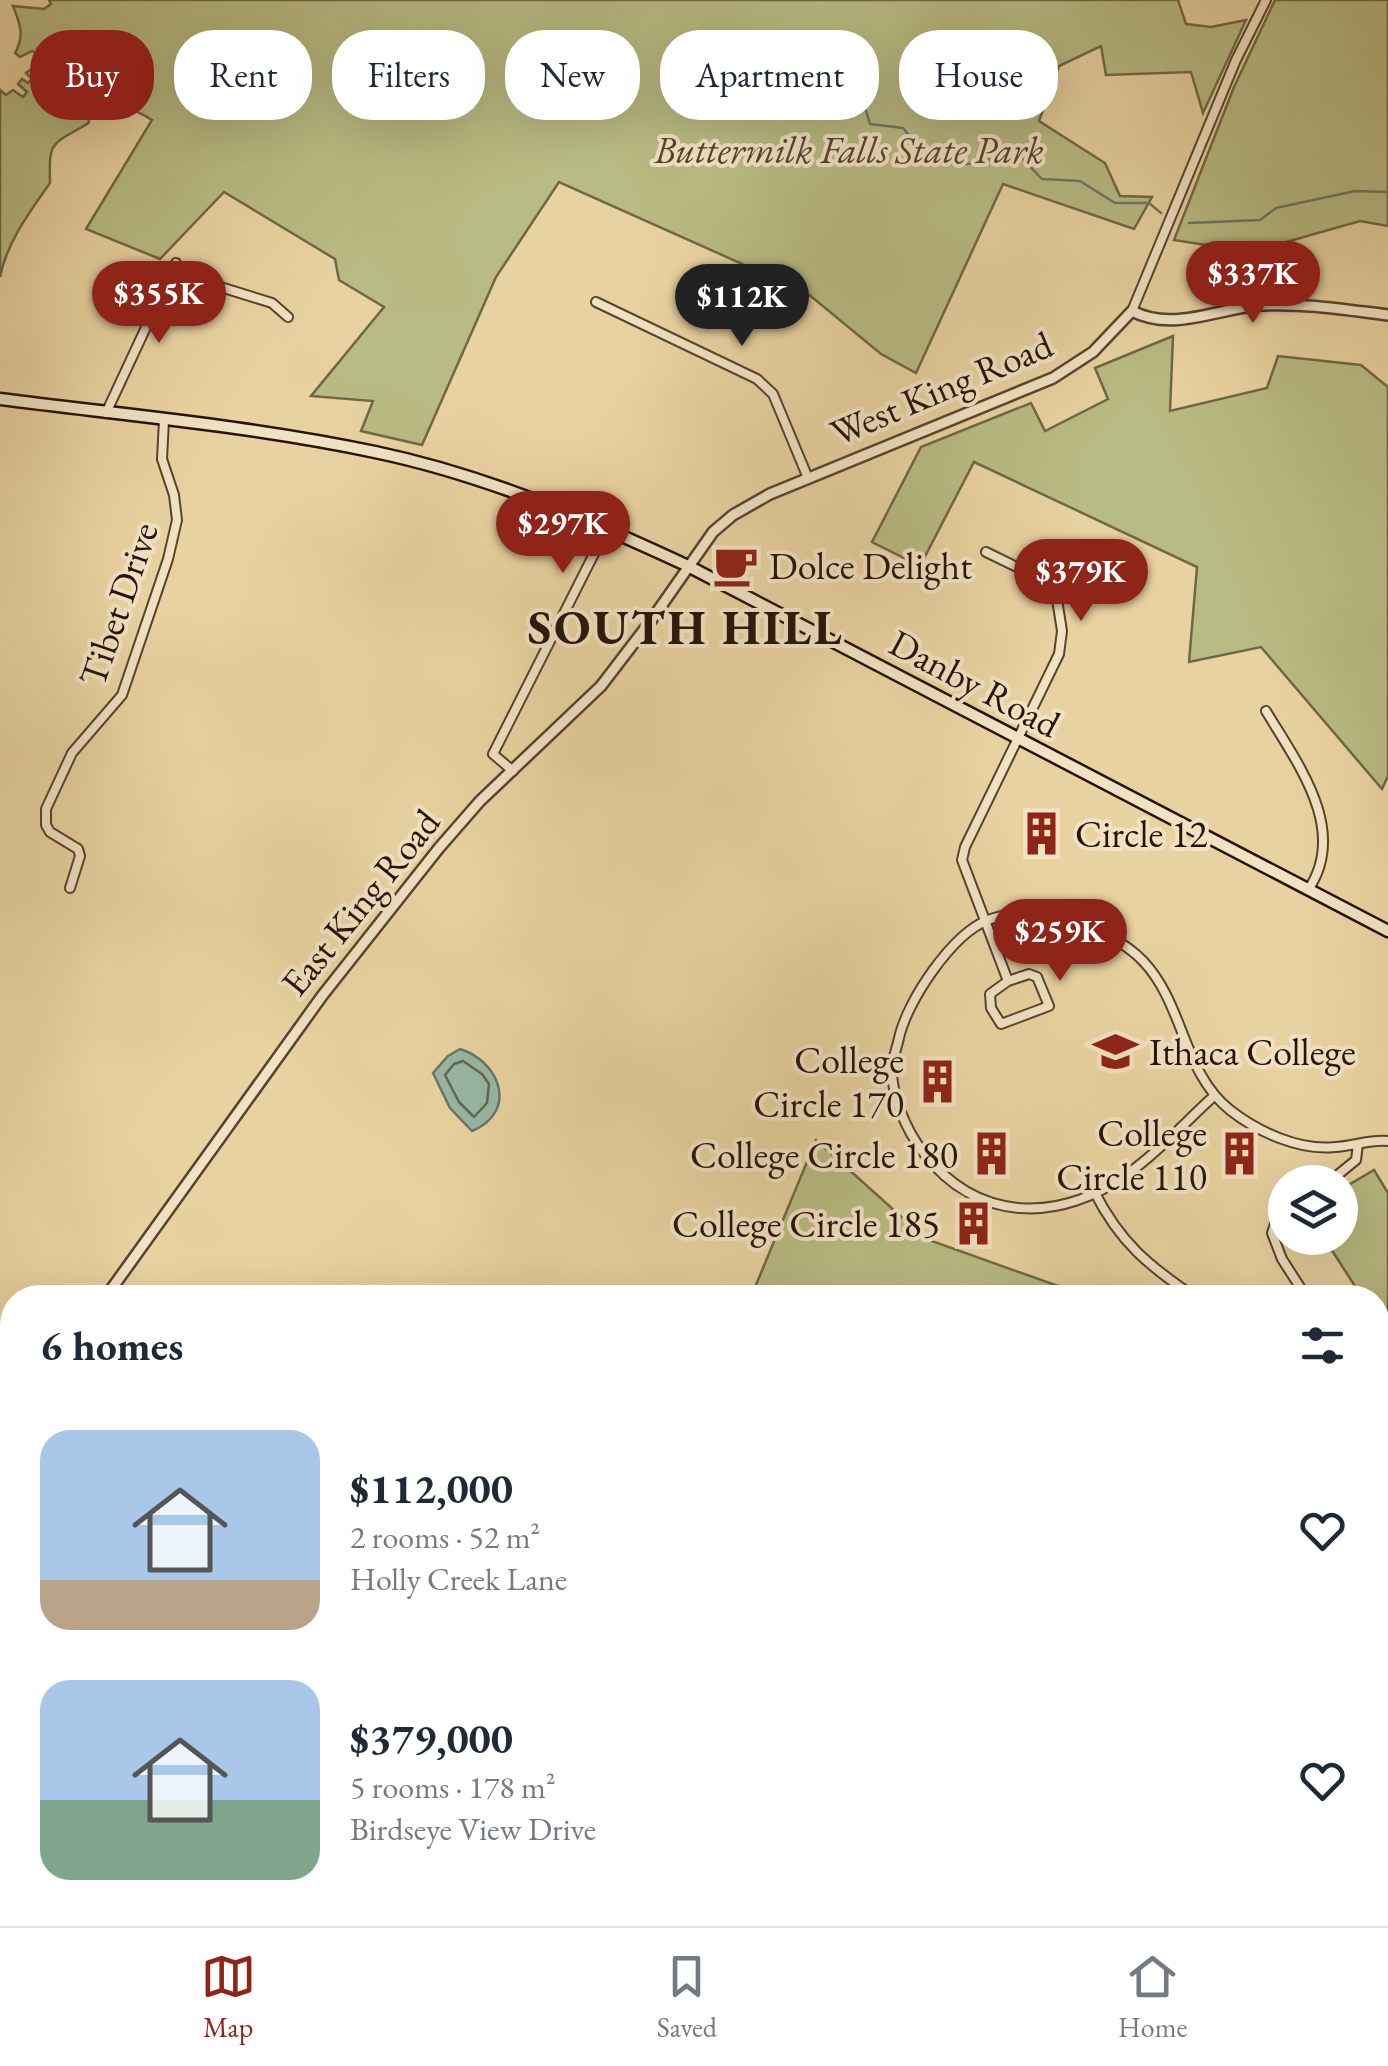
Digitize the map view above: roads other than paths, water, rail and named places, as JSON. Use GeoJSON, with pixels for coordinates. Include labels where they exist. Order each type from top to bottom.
{"type":"FeatureCollection","features":[{"type":"Feature","properties":{"kind":"main road","name":"Danby Road"},"geometry":{"type":"LineString","coordinates":[[0,399],[378,452],[495,484],[607,528],[688,566],[1388,931]]}},
{"type":"Feature","properties":{"kind":"street","name":"West King Road"},"geometry":{"type":"LineString","coordinates":[[688,566],[706,539],[754,501],[1053,378],[1093,352],[1132,311],[1236,60],[1266,0]]}},
{"type":"Feature","properties":{"kind":"street"},"geometry":{"type":"LineString","coordinates":[[106,413],[174,268],[272,303],[288,317]]}},
{"type":"Feature","properties":{"kind":"street"},"geometry":{"type":"LineString","coordinates":[[596,302],[756,380],[773,394],[808,478]]}},
{"type":"Feature","properties":{"kind":"street"},"geometry":{"type":"LineString","coordinates":[[1132,311],[1172,320],[1259,305],[1388,314]]}},
{"type":"Feature","properties":{"kind":"street","name":"Tibet Drive"},"geometry":{"type":"LineString","coordinates":[[70,888],[80,856],[78,849],[50,832],[46,810],[72,753],[122,695],[168,559],[177,520],[174,495],[162,464],[164,420]]}},
{"type":"Feature","properties":{"kind":"street"},"geometry":{"type":"LineString","coordinates":[[513,771],[493,754],[607,528]]}},
{"type":"Feature","properties":{"kind":"street"},"geometry":{"type":"LineString","coordinates":[[986,552],[1031,574],[1056,593],[1062,612],[1059,654],[964,848],[962,860],[1008,981]]}},
{"type":"Feature","properties":{"kind":"street","name":"East King Road"},"geometry":{"type":"LineString","coordinates":[[115,1285],[322,996],[438,848],[601,686],[688,566]]}},
{"type":"Feature","properties":{"kind":"street"},"geometry":{"type":"LineString","coordinates":[[1266,711],[1321,814],[1323,852],[1308,890]]}},
{"type":"Feature","properties":{"kind":"street"},"geometry":{"type":"LineString","coordinates":[[1214,1096],[1125,1176],[1060,1206],[1022,1210],[986,1203],[955,1186],[912,1138],[899,1106],[892,1068],[902,1026],[920,986],[944,956],[985,920],[1036,914],[1090,928],[1119,942],[1144,962],[1179,1024],[1200,1076],[1214,1096],[1233,1112],[1300,1145],[1330,1148],[1388,1141]]}},
{"type":"Feature","properties":{"kind":"street"},"geometry":{"type":"LineString","coordinates":[[1034,975],[1048,1006],[1005,1026],[1000,1024],[991,1008],[990,994],[1008,981],[1034,975]]}},
{"type":"Feature","properties":{"kind":"street"},"geometry":{"type":"LineString","coordinates":[[1350,1165],[1356,1160],[1358,1144]]}},
{"type":"Feature","properties":{"kind":"street"},"geometry":{"type":"LineString","coordinates":[[1094,1192],[1132,1250],[1179,1285]]}},
{"type":"Feature","properties":{"kind":"street"},"geometry":{"type":"LineString","coordinates":[[1280,1255],[1299,1285]]}},
{"type":"Feature","properties":{"kind":"water"},"geometry":{"type":"Polygon","coordinates":[[[460,1049],[486,1065],[499,1088],[495,1112],[472,1131],[450,1108],[433,1073],[460,1049]]]}},
{"type":"Feature","properties":{"kind":"waterway"},"geometry":{"type":"LineString","coordinates":[[869,120],[870,124],[903,128],[917,144],[942,161],[967,164],[1017,153],[1042,179],[1080,181],[1115,203],[1149,203],[1161,213]]}},
{"type":"Feature","properties":{"kind":"waterway"},"geometry":{"type":"LineString","coordinates":[[1189,223],[1260,220],[1276,208],[1355,191],[1388,192]]}},
{"type":"Feature","properties":{"kind":"place","name":"Dolce Delight"},"geometry":{"type":"Point","coordinates":[736,565]}},
{"type":"Feature","properties":{"kind":"place","name":"Circle 12"},"geometry":{"type":"Point","coordinates":[1042,833]}},
{"type":"Feature","properties":{"kind":"place","name":"Ithaca College"},"geometry":{"type":"Point","coordinates":[1116,1051]}},
{"type":"Feature","properties":{"kind":"place","name":"College Circle 170"},"geometry":{"type":"Point","coordinates":[937,1081]}},
{"type":"Feature","properties":{"kind":"place","name":"College Circle 180"},"geometry":{"type":"Point","coordinates":[991,1154]}},
{"type":"Feature","properties":{"kind":"place","name":"College Circle 110"},"geometry":{"type":"Point","coordinates":[1240,1154]}},
{"type":"Feature","properties":{"kind":"place","name":"College Circle 185"},"geometry":{"type":"Point","coordinates":[973,1223]}},
{"type":"Feature","properties":{"kind":"district","name":"SOUTH HILL"},"geometry":{"type":"Point","coordinates":[686,627]}},
{"type":"Feature","properties":{"kind":"park label","name":"Buttermilk Falls State Park"},"geometry":{"type":"Point","coordinates":[849,149]}}]}
